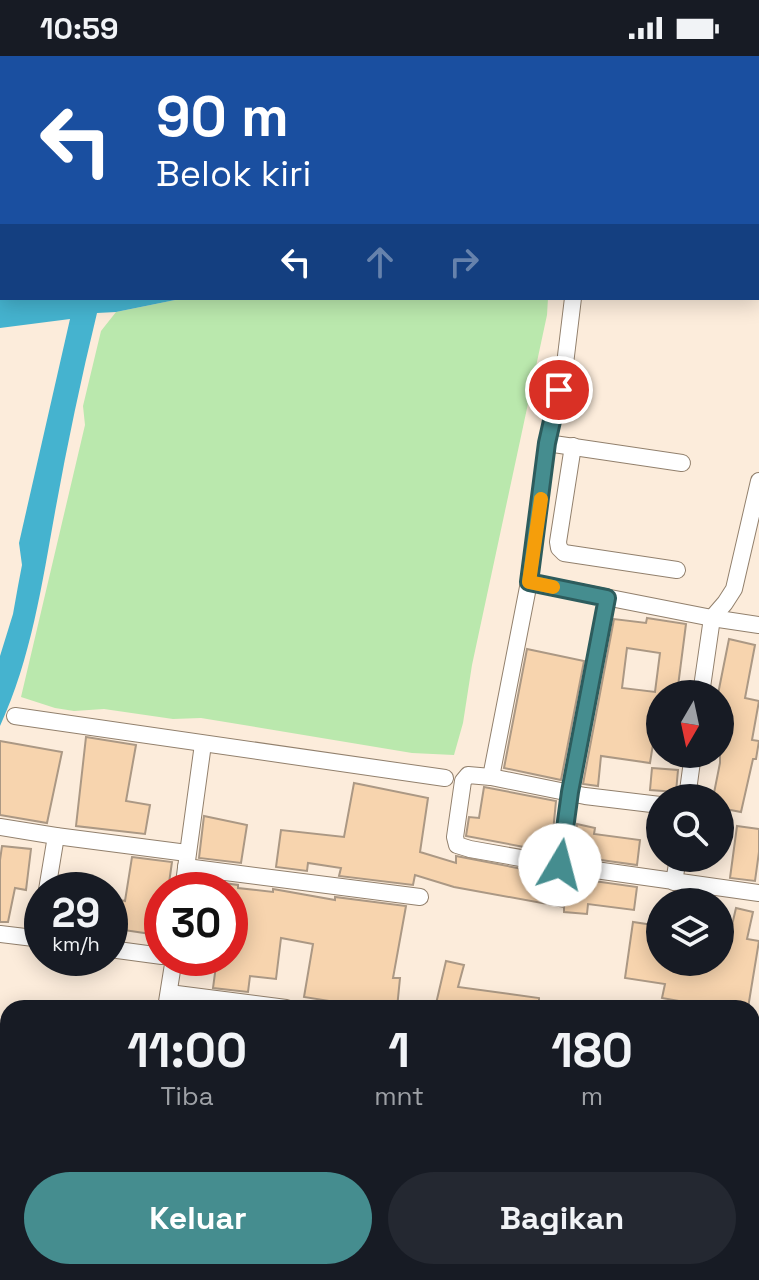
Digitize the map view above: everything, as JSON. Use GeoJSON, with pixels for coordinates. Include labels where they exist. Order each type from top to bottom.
{"type":"FeatureCollection","features":[{"type":"Feature","properties":{"kind":"street"},"geometry":{"type":"LineString","coordinates":[[491,777],[529,582],[547,443],[565,364],[573,300]]}},
{"type":"Feature","properties":{"kind":"street"},"geometry":{"type":"LineString","coordinates":[[547,443],[682,463]]}},
{"type":"Feature","properties":{"kind":"street"},"geometry":{"type":"LineString","coordinates":[[573,446],[559,548],[564,553],[677,570]]}},
{"type":"Feature","properties":{"kind":"street"},"geometry":{"type":"LineString","coordinates":[[703,680],[712,618],[734,589],[759,481]]}},
{"type":"Feature","properties":{"kind":"street"},"geometry":{"type":"LineString","coordinates":[[529,582],[759,625]]}},
{"type":"Feature","properties":{"kind":"street"},"geometry":{"type":"LineString","coordinates":[[560,865],[570,792],[607,598]]}},
{"type":"Feature","properties":{"kind":"street"},"geometry":{"type":"LineString","coordinates":[[15,716],[445,778]]}},
{"type":"Feature","properties":{"kind":"street"},"geometry":{"type":"LineString","coordinates":[[185,872],[203,744]]}},
{"type":"Feature","properties":{"kind":"street"},"geometry":{"type":"LineString","coordinates":[[646,803],[468,775],[463,781],[455,837],[457,845],[470,849],[759,893]]}},
{"type":"Feature","properties":{"kind":"street"},"geometry":{"type":"LineString","coordinates":[[0,827],[420,897]]}},
{"type":"Feature","properties":{"kind":"street"},"geometry":{"type":"LineString","coordinates":[[50,872],[56,836]]}},
{"type":"Feature","properties":{"kind":"street"},"geometry":{"type":"LineString","coordinates":[[674,882],[676,872]]}},
{"type":"Feature","properties":{"kind":"street"},"geometry":{"type":"LineString","coordinates":[[0,934],[24,937]]}},
{"type":"Feature","properties":{"kind":"street"},"geometry":{"type":"LineString","coordinates":[[168,1000],[171,976]]}},
{"type":"Feature","properties":{"kind":"green space"},"geometry":{"type":"Polygon","coordinates":[[[175,300],[548,300],[454,755],[412,753],[201,718],[173,719],[104,709],[74,711],[21,697],[85,425],[83,406],[101,331],[116,312],[175,300]]]}},
{"type":"Feature","properties":{"kind":"water"},"geometry":{"type":"Polygon","coordinates":[[[0,300],[175,300],[97,313],[69,437],[34,621],[20,674],[0,726],[0,656],[13,614],[22,565],[19,543],[70,319],[0,328],[0,300]]]}},
{"type":"Feature","properties":{"kind":"building"},"geometry":{"type":"Polygon","coordinates":[[[647,618],[686,624],[679,680],[657,680],[660,653],[627,648],[622,688],[646,691],[646,762],[601,756],[598,786],[583,784],[614,619],[646,623],[647,618]]]}},
{"type":"Feature","properties":{"kind":"building"},"geometry":{"type":"Polygon","coordinates":[[[729,639],[755,645],[745,698],[759,701],[752,740],[759,741],[741,812],[734,811],[734,784],[716,784],[719,768],[734,768],[734,680],[721,680],[729,639]]]}},
{"type":"Feature","properties":{"kind":"building"},"geometry":{"type":"Polygon","coordinates":[[[527,649],[584,661],[561,780],[504,768],[527,649]]]}},
{"type":"Feature","properties":{"kind":"building"},"geometry":{"type":"Polygon","coordinates":[[[86,737],[136,745],[126,801],[150,805],[145,834],[76,826],[86,737]]]}},
{"type":"Feature","properties":{"kind":"building"},"geometry":{"type":"Polygon","coordinates":[[[0,741],[62,752],[47,823],[0,815],[0,741]]]}},
{"type":"Feature","properties":{"kind":"building"},"geometry":{"type":"Polygon","coordinates":[[[652,768],[678,770],[677,784],[651,784],[652,768]]]}},
{"type":"Feature","properties":{"kind":"building"},"geometry":{"type":"Polygon","coordinates":[[[354,783],[428,798],[420,852],[456,863],[456,856],[558,876],[637,887],[634,910],[588,904],[587,914],[564,912],[564,907],[454,887],[415,875],[413,885],[339,876],[341,868],[308,863],[307,871],[276,867],[281,830],[344,837],[354,783]]]}},
{"type":"Feature","properties":{"kind":"building"},"geometry":{"type":"Polygon","coordinates":[[[484,787],[556,801],[551,852],[466,836],[469,817],[479,818],[484,787]]]}},
{"type":"Feature","properties":{"kind":"building"},"geometry":{"type":"Polygon","coordinates":[[[204,816],[247,825],[241,863],[199,858],[204,816]]]}},
{"type":"Feature","properties":{"kind":"building"},"geometry":{"type":"Polygon","coordinates":[[[577,824],[595,828],[594,834],[640,840],[637,865],[572,856],[577,824]]]}},
{"type":"Feature","properties":{"kind":"building"},"geometry":{"type":"Polygon","coordinates":[[[737,826],[759,829],[755,881],[730,878],[731,872],[734,872],[737,826]]]}},
{"type":"Feature","properties":{"kind":"building"},"geometry":{"type":"Polygon","coordinates":[[[2,846],[31,849],[28,872],[24,872],[24,890],[15,888],[8,922],[0,922],[2,846]]]}},
{"type":"Feature","properties":{"kind":"building"},"geometry":{"type":"Polygon","coordinates":[[[132,857],[172,862],[171,872],[144,872],[144,933],[128,931],[128,882],[132,857]]]}},
{"type":"Feature","properties":{"kind":"building"},"geometry":{"type":"Polygon","coordinates":[[[248,889],[273,892],[273,889],[335,900],[335,897],[406,906],[393,978],[400,978],[398,1000],[304,997],[313,944],[281,938],[276,979],[250,976],[248,992],[213,988],[215,976],[248,976],[248,889]]]}},
{"type":"Feature","properties":{"kind":"building"},"geometry":{"type":"Polygon","coordinates":[[[736,908],[753,912],[747,939],[759,941],[749,1000],[662,998],[665,984],[625,978],[633,922],[646,924],[646,976],[734,976],[736,908]]]}},
{"type":"Feature","properties":{"kind":"building"},"geometry":{"type":"Polygon","coordinates":[[[446,961],[464,965],[458,987],[539,998],[539,1000],[437,1000],[446,961]]]}},
{"type":"Feature","properties":{"kind":"slow traffic"},"geometry":{"type":"LineString","coordinates":[[541,499],[529,582],[553,587]]}},
{"type":"Feature","properties":{"kind":"route"},"geometry":{"type":"LineString","coordinates":[[559,390],[547,443],[529,582],[607,598],[570,792],[560,865]]}}]}
